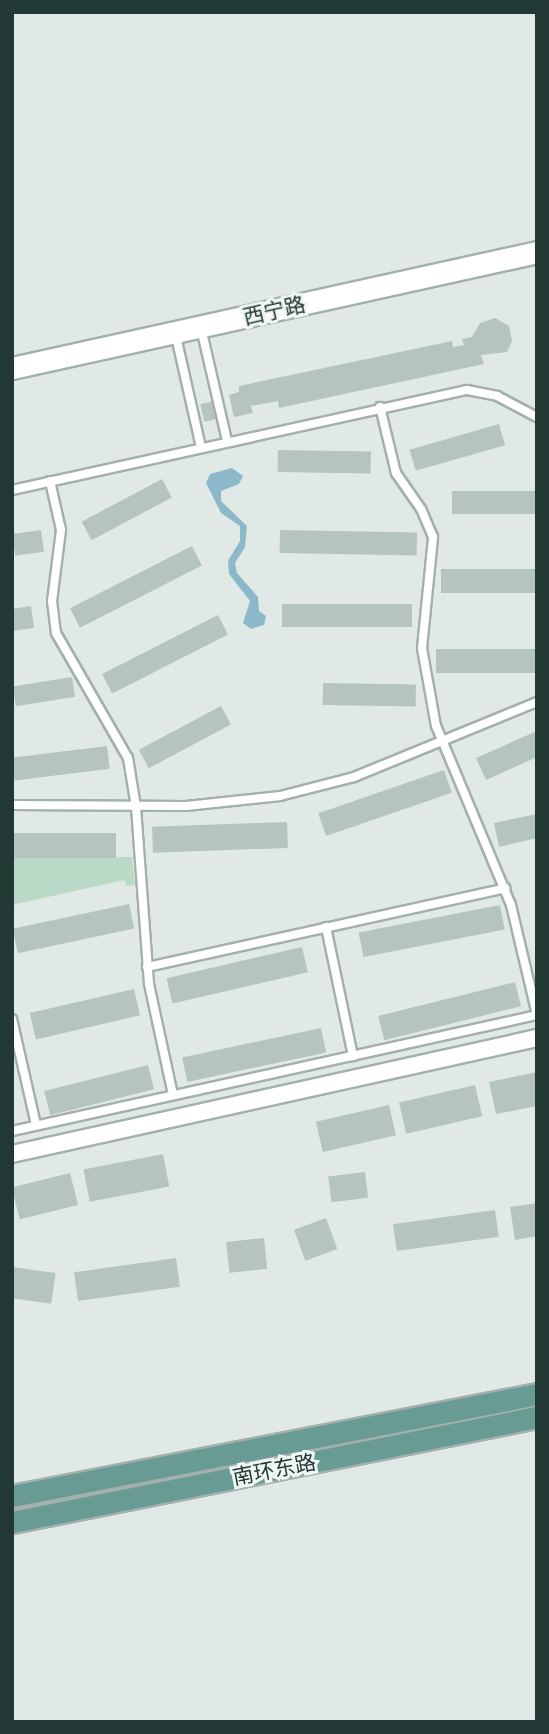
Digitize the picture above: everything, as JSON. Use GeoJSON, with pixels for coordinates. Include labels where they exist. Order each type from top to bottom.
{"type":"FeatureCollection","features":[{"type":"Feature","properties":{"kind":"main road","name":"南环东路"},"geometry":{"type":"LineString","coordinates":[[12,1496],[537,1394]]}},
{"type":"Feature","properties":{"kind":"main road","name":"南环东路"},"geometry":{"type":"LineString","coordinates":[[12,1522],[537,1417]]}},
{"type":"Feature","properties":{"kind":"street","name":"西宁路"},"geometry":{"type":"LineString","coordinates":[[12,369],[537,252]]}},
{"type":"Feature","properties":{"kind":"street"},"geometry":{"type":"LineString","coordinates":[[12,1154],[537,1038]]}},
{"type":"Feature","properties":{"kind":"lane"},"geometry":{"type":"LineString","coordinates":[[201,327],[226,441]]}},
{"type":"Feature","properties":{"kind":"lane"},"geometry":{"type":"LineString","coordinates":[[175,332],[201,447]]}},
{"type":"Feature","properties":{"kind":"lane"},"geometry":{"type":"LineString","coordinates":[[12,490],[467,390],[497,396],[537,417]]}},
{"type":"Feature","properties":{"kind":"lane"},"geometry":{"type":"LineString","coordinates":[[12,1131],[537,1015],[505,888],[436,726],[422,648],[433,537],[421,509],[396,472],[380,407]]}},
{"type":"Feature","properties":{"kind":"lane"},"geometry":{"type":"LineString","coordinates":[[50,481],[61,530],[52,601],[56,633],[128,758],[136,807],[148,967],[173,1095]]}},
{"type":"Feature","properties":{"kind":"lane"},"geometry":{"type":"LineString","coordinates":[[12,805],[136,807],[280,796],[354,777],[445,743],[537,702]]}},
{"type":"Feature","properties":{"kind":"lane"},"geometry":{"type":"LineString","coordinates":[[148,967],[505,888]]}},
{"type":"Feature","properties":{"kind":"lane"},"geometry":{"type":"LineString","coordinates":[[326,927],[353,1056]]}},
{"type":"Feature","properties":{"kind":"lane"},"geometry":{"type":"LineString","coordinates":[[12,1019],[36,1125]]}},
{"type":"Feature","properties":{"kind":"green space"},"geometry":{"type":"Polygon","coordinates":[[[132,857],[135,884],[127,886],[124,880],[12,905],[12,858],[132,857]]]}},
{"type":"Feature","properties":{"kind":"water"},"geometry":{"type":"Polygon","coordinates":[[[232,468],[243,476],[239,484],[221,491],[221,501],[247,526],[245,547],[235,563],[237,573],[258,597],[259,611],[266,616],[264,625],[251,629],[243,623],[250,601],[229,574],[228,561],[240,541],[240,526],[221,513],[206,483],[210,474],[232,468]]]}},
{"type":"Feature","properties":{"kind":"building"},"geometry":{"type":"Polygon","coordinates":[[[495,318],[509,326],[512,341],[507,352],[481,355],[484,364],[279,408],[278,401],[251,406],[253,413],[234,417],[229,395],[239,392],[239,386],[452,341],[453,347],[464,345],[462,339],[472,337],[480,323],[495,318]]]}},
{"type":"Feature","properties":{"kind":"building"},"geometry":{"type":"Polygon","coordinates":[[[214,401],[218,419],[204,422],[200,404],[214,401]]]}},
{"type":"Feature","properties":{"kind":"building"},"geometry":{"type":"Polygon","coordinates":[[[499,424],[505,445],[416,471],[410,450],[499,424]]]}},
{"type":"Feature","properties":{"kind":"building"},"geometry":{"type":"Polygon","coordinates":[[[278,450],[371,452],[371,474],[278,472],[278,450]]]}},
{"type":"Feature","properties":{"kind":"building"},"geometry":{"type":"Polygon","coordinates":[[[162,479],[172,498],[92,540],[82,522],[162,479]]]}},
{"type":"Feature","properties":{"kind":"building"},"geometry":{"type":"Polygon","coordinates":[[[452,491],[537,491],[537,514],[452,514],[452,491]]]}},
{"type":"Feature","properties":{"kind":"building"},"geometry":{"type":"Polygon","coordinates":[[[41,530],[44,552],[15,556],[12,534],[41,530]]]}},
{"type":"Feature","properties":{"kind":"building"},"geometry":{"type":"Polygon","coordinates":[[[280,530],[417,532],[417,555],[280,553],[280,530]]]}},
{"type":"Feature","properties":{"kind":"building"},"geometry":{"type":"Polygon","coordinates":[[[192,546],[202,566],[80,628],[70,608],[192,546]]]}},
{"type":"Feature","properties":{"kind":"building"},"geometry":{"type":"Polygon","coordinates":[[[441,569],[537,569],[537,593],[441,593],[441,569]]]}},
{"type":"Feature","properties":{"kind":"building"},"geometry":{"type":"Polygon","coordinates":[[[282,604],[412,604],[412,627],[282,627],[282,604]]]}},
{"type":"Feature","properties":{"kind":"building"},"geometry":{"type":"Polygon","coordinates":[[[31,606],[34,628],[12,631],[12,609],[31,606]]]}},
{"type":"Feature","properties":{"kind":"building"},"geometry":{"type":"Polygon","coordinates":[[[218,615],[228,635],[112,694],[102,674],[218,615]]]}},
{"type":"Feature","properties":{"kind":"building"},"geometry":{"type":"Polygon","coordinates":[[[436,649],[537,649],[537,673],[436,673],[436,649]]]}},
{"type":"Feature","properties":{"kind":"building"},"geometry":{"type":"Polygon","coordinates":[[[72,677],[75,697],[16,706],[13,686],[72,677]]]}},
{"type":"Feature","properties":{"kind":"building"},"geometry":{"type":"Polygon","coordinates":[[[323,683],[416,685],[416,707],[323,705],[323,683]]]}},
{"type":"Feature","properties":{"kind":"building"},"geometry":{"type":"Polygon","coordinates":[[[221,706],[231,725],[149,768],[139,750],[221,706]]]}},
{"type":"Feature","properties":{"kind":"building"},"geometry":{"type":"Polygon","coordinates":[[[537,731],[537,757],[486,780],[476,758],[537,731]]]}},
{"type":"Feature","properties":{"kind":"building"},"geometry":{"type":"Polygon","coordinates":[[[107,746],[110,769],[15,781],[12,758],[107,746]]]}},
{"type":"Feature","properties":{"kind":"building"},"geometry":{"type":"Polygon","coordinates":[[[444,770],[452,793],[326,836],[318,813],[444,770]]]}},
{"type":"Feature","properties":{"kind":"building"},"geometry":{"type":"Polygon","coordinates":[[[537,814],[537,838],[499,847],[494,823],[537,814]]]}},
{"type":"Feature","properties":{"kind":"building"},"geometry":{"type":"Polygon","coordinates":[[[287,822],[288,848],[153,853],[152,827],[287,822]]]}},
{"type":"Feature","properties":{"kind":"building"},"geometry":{"type":"Polygon","coordinates":[[[12,833],[116,833],[116,858],[12,858],[12,833]]]}},
{"type":"Feature","properties":{"kind":"building"},"geometry":{"type":"Polygon","coordinates":[[[129,904],[134,928],[18,953],[13,929],[129,904]]]}},
{"type":"Feature","properties":{"kind":"building"},"geometry":{"type":"Polygon","coordinates":[[[500,905],[505,930],[363,957],[359,932],[500,905]]]}},
{"type":"Feature","properties":{"kind":"building"},"geometry":{"type":"Polygon","coordinates":[[[302,947],[308,972],[172,1004],[167,978],[302,947]]]}},
{"type":"Feature","properties":{"kind":"building"},"geometry":{"type":"Polygon","coordinates":[[[515,982],[521,1006],[384,1040],[378,1016],[515,982]]]}},
{"type":"Feature","properties":{"kind":"building"},"geometry":{"type":"Polygon","coordinates":[[[134,989],[140,1015],[36,1039],[30,1013],[134,989]]]}},
{"type":"Feature","properties":{"kind":"building"},"geometry":{"type":"Polygon","coordinates":[[[321,1028],[326,1052],[187,1082],[182,1058],[321,1028]]]}},
{"type":"Feature","properties":{"kind":"building"},"geometry":{"type":"Polygon","coordinates":[[[148,1065],[154,1089],[50,1115],[44,1091],[148,1065]]]}},
{"type":"Feature","properties":{"kind":"building"},"geometry":{"type":"Polygon","coordinates":[[[537,1072],[537,1106],[496,1114],[489,1082],[537,1072]]]}},
{"type":"Feature","properties":{"kind":"building"},"geometry":{"type":"Polygon","coordinates":[[[475,1085],[482,1116],[406,1134],[399,1103],[475,1085]]]}},
{"type":"Feature","properties":{"kind":"building"},"geometry":{"type":"Polygon","coordinates":[[[389,1105],[396,1135],[323,1152],[316,1122],[389,1105]]]}},
{"type":"Feature","properties":{"kind":"building"},"geometry":{"type":"Polygon","coordinates":[[[163,1154],[169,1186],[90,1202],[83,1169],[163,1154]]]}},
{"type":"Feature","properties":{"kind":"building"},"geometry":{"type":"Polygon","coordinates":[[[365,1172],[368,1198],[331,1202],[328,1177],[365,1172]]]}},
{"type":"Feature","properties":{"kind":"building"},"geometry":{"type":"Polygon","coordinates":[[[70,1173],[78,1205],[20,1220],[12,1187],[70,1173]]]}},
{"type":"Feature","properties":{"kind":"building"},"geometry":{"type":"Polygon","coordinates":[[[537,1203],[537,1236],[515,1240],[510,1207],[537,1203]]]}},
{"type":"Feature","properties":{"kind":"building"},"geometry":{"type":"Polygon","coordinates":[[[495,1210],[499,1237],[397,1251],[393,1224],[495,1210]]]}},
{"type":"Feature","properties":{"kind":"building"},"geometry":{"type":"Polygon","coordinates":[[[326,1218],[337,1249],[305,1261],[294,1230],[326,1218]]]}},
{"type":"Feature","properties":{"kind":"building"},"geometry":{"type":"Polygon","coordinates":[[[264,1238],[267,1269],[229,1273],[226,1242],[264,1238]]]}},
{"type":"Feature","properties":{"kind":"building"},"geometry":{"type":"Polygon","coordinates":[[[176,1258],[180,1287],[78,1301],[74,1272],[176,1258]]]}},
{"type":"Feature","properties":{"kind":"building"},"geometry":{"type":"Polygon","coordinates":[[[12,1267],[56,1273],[51,1304],[12,1298],[12,1267]]]}}]}
